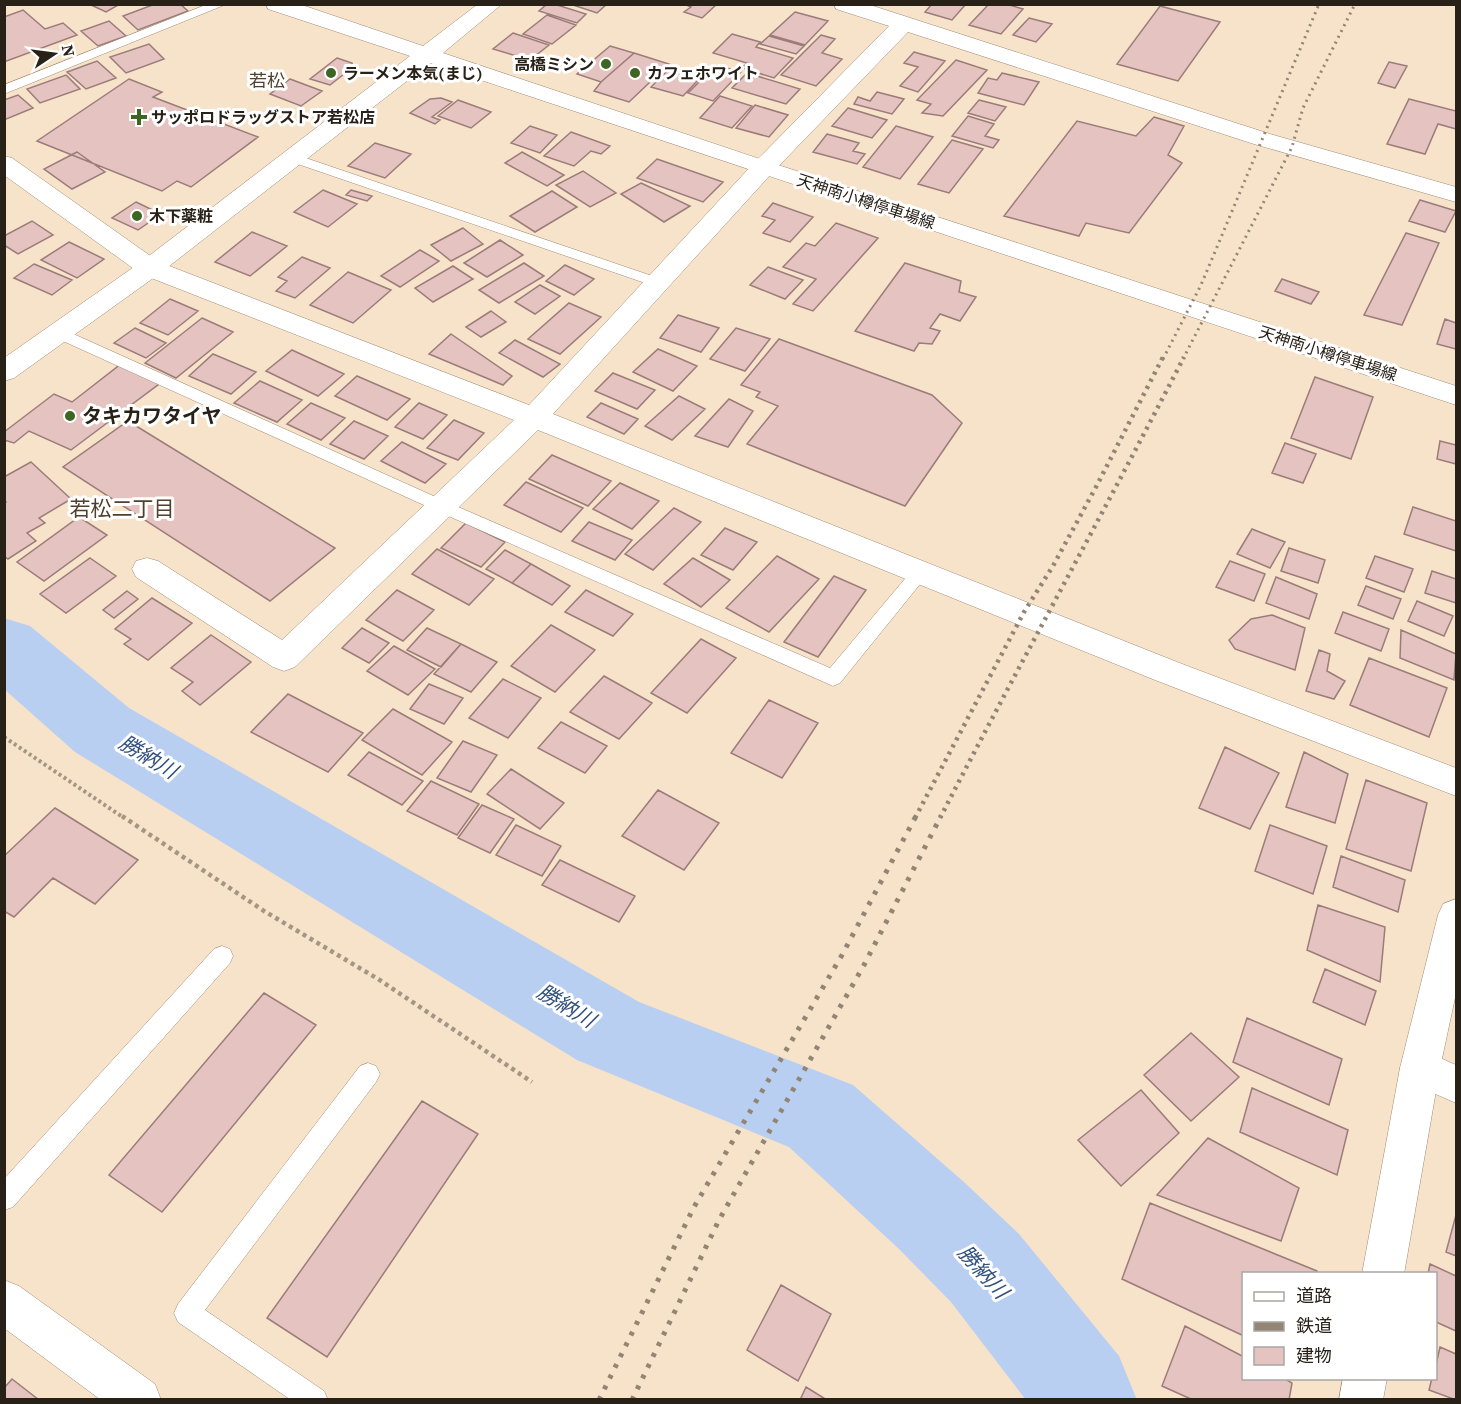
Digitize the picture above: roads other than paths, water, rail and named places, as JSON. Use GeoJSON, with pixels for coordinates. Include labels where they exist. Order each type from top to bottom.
{"type":"FeatureCollection","features":[{"type":"Feature","properties":{"kind":"street","name":"天神南小樽停車場線"},"geometry":{"type":"LineString","coordinates":[[276,4],[763,168],[979,237],[1456,396]]}},
{"type":"Feature","properties":{"kind":"street"},"geometry":{"type":"LineString","coordinates":[[4,372],[150,268],[492,4]]}},
{"type":"Feature","properties":{"kind":"street"},"geometry":{"type":"LineString","coordinates":[[844,4],[1262,139],[1456,195]]}},
{"type":"Feature","properties":{"kind":"street"},"geometry":{"type":"LineString","coordinates":[[147,569],[284,658],[534,417],[763,168],[904,23]]}},
{"type":"Feature","properties":{"kind":"street"},"geometry":{"type":"LineString","coordinates":[[4,163],[150,268],[534,417],[1166,671],[1456,782]]}},
{"type":"Feature","properties":{"kind":"street"},"geometry":{"type":"LineString","coordinates":[[1383,1272],[1420,1068],[1456,915]]}},
{"type":"Feature","properties":{"kind":"street"},"geometry":{"type":"LineString","coordinates":[[1420,1068],[1456,1084]]}},
{"type":"Feature","properties":{"kind":"street"},"geometry":{"type":"LineString","coordinates":[[4,1301],[140,1400]]}},
{"type":"Feature","properties":{"kind":"street"},"geometry":{"type":"LineString","coordinates":[[1361,1400],[1365,1380]]}},
{"type":"Feature","properties":{"kind":"lane"},"geometry":{"type":"LineString","coordinates":[[4,90],[221,4]]}},
{"type":"Feature","properties":{"kind":"lane"},"geometry":{"type":"LineString","coordinates":[[291,157],[659,282]]}},
{"type":"Feature","properties":{"kind":"lane"},"geometry":{"type":"LineString","coordinates":[[58,332],[443,507],[833,678],[920,573]]}},
{"type":"Feature","properties":{"kind":"lane"},"geometry":{"type":"LineString","coordinates":[[4,1198],[222,956]]}},
{"type":"Feature","properties":{"kind":"lane"},"geometry":{"type":"LineString","coordinates":[[315,1400],[187,1313],[368,1074]]}},
{"type":"Feature","properties":{"kind":"waterway","name":"勝納川"},"geometry":{"type":"LineString","coordinates":[[4,646],[102,730],[608,1031],[821,1116],[932,1216],[985,1268],[1083,1392],[1086,1400]]}},
{"type":"Feature","properties":{"kind":"railway"},"geometry":{"type":"LineString","coordinates":[[1163,359],[1201,285],[1319,4]]}},
{"type":"Feature","properties":{"kind":"railway"},"geometry":{"type":"LineString","coordinates":[[1183,359],[1292,147],[1303,108],[1355,4]]}},
{"type":"Feature","properties":{"kind":"railway"},"geometry":{"type":"LineString","coordinates":[[915,818],[1024,612],[1053,566],[1096,487],[1163,357]]}},
{"type":"Feature","properties":{"kind":"railway"},"geometry":{"type":"LineString","coordinates":[[940,818],[1184,357]]}},
{"type":"Feature","properties":{"kind":"railway"},"geometry":{"type":"LineString","coordinates":[[599,1400],[694,1207],[842,955],[916,816]]}},
{"type":"Feature","properties":{"kind":"railway"},"geometry":{"type":"LineString","coordinates":[[632,1400],[719,1220],[864,965],[941,816]]}},
{"type":"Feature","properties":{"kind":"place","name":"高橋ミシン"},"geometry":{"type":"Point","coordinates":[606,64]}},
{"type":"Feature","properties":{"kind":"place","name":"ラーメン本気(まじ)"},"geometry":{"type":"Point","coordinates":[331,73]}},
{"type":"Feature","properties":{"kind":"place","name":"カフェホワイト"},"geometry":{"type":"Point","coordinates":[635,73]}},
{"type":"Feature","properties":{"kind":"place","name":"サッポロドラッグストア若松店"},"geometry":{"type":"Point","coordinates":[139,117]}},
{"type":"Feature","properties":{"kind":"place","name":"木下薬粧"},"geometry":{"type":"Point","coordinates":[137,216]}},
{"type":"Feature","properties":{"kind":"place","name":"タキカワタイヤ"},"geometry":{"type":"Point","coordinates":[70,416]}},
{"type":"Feature","properties":{"kind":"district","name":"若松"},"geometry":{"type":"Point","coordinates":[267,81]}},
{"type":"Feature","properties":{"kind":"district","name":"若松二丁目"},"geometry":{"type":"Point","coordinates":[122,509]}}]}
